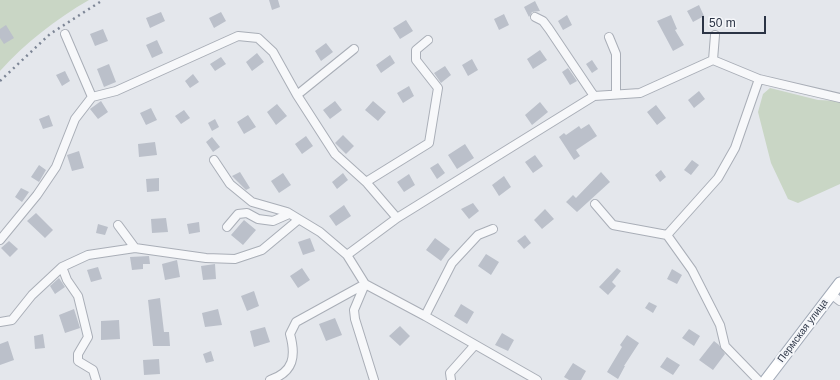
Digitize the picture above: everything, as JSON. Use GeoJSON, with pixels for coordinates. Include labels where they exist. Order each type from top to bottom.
{"type":"FeatureCollection","features":[{"type":"Feature","properties":{"kind":"main road","name":"Пермская улица"},"geometry":{"type":"LineString","coordinates":[[766,380],[840,282]]}},
{"type":"Feature","properties":{"kind":"street"},"geometry":{"type":"LineString","coordinates":[[535,17],[542,21],[549,29],[594,96]]}},
{"type":"Feature","properties":{"kind":"street"},"geometry":{"type":"LineString","coordinates":[[65,34],[92,97]]}},
{"type":"Feature","properties":{"kind":"street"},"geometry":{"type":"LineString","coordinates":[[713,60],[715,35]]}},
{"type":"Feature","properties":{"kind":"street"},"geometry":{"type":"LineString","coordinates":[[0,240],[37,195],[56,167],[75,120],[92,97],[116,92],[238,36],[258,38],[272,52],[296,95],[335,154],[366,182],[397,218]]}},
{"type":"Feature","properties":{"kind":"street"},"geometry":{"type":"LineString","coordinates":[[609,36],[616,54],[616,94]]}},
{"type":"Feature","properties":{"kind":"street"},"geometry":{"type":"LineString","coordinates":[[366,182],[429,143],[438,88],[416,60],[416,50],[428,40]]}},
{"type":"Feature","properties":{"kind":"street"},"geometry":{"type":"LineString","coordinates":[[296,95],[354,49]]}},
{"type":"Feature","properties":{"kind":"street"},"geometry":{"type":"LineString","coordinates":[[347,255],[397,218],[594,96],[640,92],[713,60],[759,79],[840,98]]}},
{"type":"Feature","properties":{"kind":"street"},"geometry":{"type":"LineString","coordinates":[[667,235],[721,172],[736,148],[759,79]]}},
{"type":"Feature","properties":{"kind":"street"},"geometry":{"type":"LineString","coordinates":[[214,160],[230,184],[252,202],[289,214],[320,232],[347,255],[365,284],[425,316],[474,346],[537,380]]}},
{"type":"Feature","properties":{"kind":"street"},"geometry":{"type":"LineString","coordinates":[[596,204],[613,225],[667,235],[696,277],[720,325],[725,346],[758,380]]}},
{"type":"Feature","properties":{"kind":"street"},"geometry":{"type":"LineString","coordinates":[[227,227],[238,214],[248,212],[258,219],[273,221],[289,214]]}},
{"type":"Feature","properties":{"kind":"street"},"geometry":{"type":"LineString","coordinates":[[0,322],[12,320],[32,295],[62,267],[88,255],[135,248],[206,258],[235,259],[262,250],[298,220]]}},
{"type":"Feature","properties":{"kind":"street"},"geometry":{"type":"LineString","coordinates":[[118,225],[135,248]]}},
{"type":"Feature","properties":{"kind":"street"},"geometry":{"type":"LineString","coordinates":[[425,316],[452,263],[478,234],[493,229]]}},
{"type":"Feature","properties":{"kind":"street"},"geometry":{"type":"LineString","coordinates":[[62,267],[67,280],[78,296],[88,337],[78,354],[78,361],[93,370],[96,380]]}},
{"type":"Feature","properties":{"kind":"street"},"geometry":{"type":"LineString","coordinates":[[270,380],[279,377],[289,367],[294,349],[290,334],[296,322],[365,284]]}},
{"type":"Feature","properties":{"kind":"street"},"geometry":{"type":"LineString","coordinates":[[365,284],[354,310],[374,380]]}},
{"type":"Feature","properties":{"kind":"street"},"geometry":{"type":"LineString","coordinates":[[831,294],[840,301]]}},
{"type":"Feature","properties":{"kind":"street"},"geometry":{"type":"LineString","coordinates":[[451,380],[450,373],[474,346]]}},
{"type":"Feature","properties":{"kind":"green space"},"geometry":{"type":"Polygon","coordinates":[[[0,0],[89,0],[42,32],[0,71],[0,0]]]}},
{"type":"Feature","properties":{"kind":"green space"},"geometry":{"type":"Polygon","coordinates":[[[770,88],[818,100],[840,101],[840,184],[798,203],[788,199],[771,163],[758,112],[763,94],[770,88]]]}},
{"type":"Feature","properties":{"kind":"building"},"geometry":{"type":"Polygon","coordinates":[[[269,0],[278,0],[280,7],[272,10],[269,0]]]}},
{"type":"Feature","properties":{"kind":"building"},"geometry":{"type":"Polygon","coordinates":[[[535,1],[540,11],[532,12],[529,17],[524,7],[535,1]]]}},
{"type":"Feature","properties":{"kind":"building"},"geometry":{"type":"Polygon","coordinates":[[[699,5],[704,16],[693,22],[687,11],[699,5]]]}},
{"type":"Feature","properties":{"kind":"building"},"geometry":{"type":"Polygon","coordinates":[[[161,12],[165,21],[150,28],[146,18],[161,12]]]}},
{"type":"Feature","properties":{"kind":"building"},"geometry":{"type":"Polygon","coordinates":[[[221,12],[226,21],[214,28],[209,18],[221,12]]]}},
{"type":"Feature","properties":{"kind":"building"},"geometry":{"type":"Polygon","coordinates":[[[504,14],[509,25],[499,30],[494,19],[504,14]]]}},
{"type":"Feature","properties":{"kind":"building"},"geometry":{"type":"Polygon","coordinates":[[[567,15],[572,25],[563,30],[558,21],[567,15]]]}},
{"type":"Feature","properties":{"kind":"building"},"geometry":{"type":"Polygon","coordinates":[[[671,15],[677,29],[675,30],[684,45],[673,51],[657,21],[671,15]]]}},
{"type":"Feature","properties":{"kind":"building"},"geometry":{"type":"Polygon","coordinates":[[[406,20],[413,31],[400,39],[393,28],[406,20]]]}},
{"type":"Feature","properties":{"kind":"building"},"geometry":{"type":"Polygon","coordinates":[[[6,25],[14,38],[4,44],[0,38],[0,29],[6,25]]]}},
{"type":"Feature","properties":{"kind":"building"},"geometry":{"type":"Polygon","coordinates":[[[103,29],[108,41],[95,46],[90,34],[103,29]]]}},
{"type":"Feature","properties":{"kind":"building"},"geometry":{"type":"Polygon","coordinates":[[[157,40],[163,53],[152,58],[146,45],[157,40]]]}},
{"type":"Feature","properties":{"kind":"building"},"geometry":{"type":"Polygon","coordinates":[[[326,43],[333,52],[321,61],[315,51],[326,43]]]}},
{"type":"Feature","properties":{"kind":"building"},"geometry":{"type":"Polygon","coordinates":[[[540,50],[547,60],[533,69],[527,59],[540,50]]]}},
{"type":"Feature","properties":{"kind":"building"},"geometry":{"type":"Polygon","coordinates":[[[257,53],[264,62],[252,71],[246,62],[257,53]]]}},
{"type":"Feature","properties":{"kind":"building"},"geometry":{"type":"Polygon","coordinates":[[[390,55],[395,63],[381,73],[376,65],[390,55]]]}},
{"type":"Feature","properties":{"kind":"building"},"geometry":{"type":"Polygon","coordinates":[[[221,57],[226,64],[215,71],[210,64],[221,57]]]}},
{"type":"Feature","properties":{"kind":"building"},"geometry":{"type":"Polygon","coordinates":[[[472,59],[478,70],[468,76],[462,65],[472,59]]]}},
{"type":"Feature","properties":{"kind":"building"},"geometry":{"type":"Polygon","coordinates":[[[592,60],[598,69],[592,73],[586,64],[592,60]]]}},
{"type":"Feature","properties":{"kind":"building"},"geometry":{"type":"Polygon","coordinates":[[[109,64],[116,82],[104,87],[97,69],[109,64]]]}},
{"type":"Feature","properties":{"kind":"building"},"geometry":{"type":"Polygon","coordinates":[[[445,66],[451,75],[441,83],[434,73],[445,66]]]}},
{"type":"Feature","properties":{"kind":"building"},"geometry":{"type":"Polygon","coordinates":[[[568,68],[577,81],[570,85],[562,72],[568,68]]]}},
{"type":"Feature","properties":{"kind":"building"},"geometry":{"type":"Polygon","coordinates":[[[65,71],[70,81],[62,86],[56,75],[65,71]]]}},
{"type":"Feature","properties":{"kind":"building"},"geometry":{"type":"Polygon","coordinates":[[[193,74],[199,82],[190,88],[185,81],[193,74]]]}},
{"type":"Feature","properties":{"kind":"building"},"geometry":{"type":"Polygon","coordinates":[[[409,86],[414,96],[403,103],[397,93],[409,86]]]}},
{"type":"Feature","properties":{"kind":"building"},"geometry":{"type":"Polygon","coordinates":[[[699,91],[705,99],[694,108],[688,100],[699,91]]]}},
{"type":"Feature","properties":{"kind":"building"},"geometry":{"type":"Polygon","coordinates":[[[101,101],[108,112],[98,119],[90,109],[101,101]]]}},
{"type":"Feature","properties":{"kind":"building"},"geometry":{"type":"Polygon","coordinates":[[[335,101],[342,110],[330,119],[323,110],[335,101]]]}},
{"type":"Feature","properties":{"kind":"building"},"geometry":{"type":"Polygon","coordinates":[[[373,101],[386,112],[378,121],[365,110],[373,101]]]}},
{"type":"Feature","properties":{"kind":"building"},"geometry":{"type":"Polygon","coordinates":[[[540,102],[548,112],[532,125],[525,115],[540,102]]]}},
{"type":"Feature","properties":{"kind":"building"},"geometry":{"type":"Polygon","coordinates":[[[277,104],[287,116],[276,125],[267,112],[277,104]]]}},
{"type":"Feature","properties":{"kind":"building"},"geometry":{"type":"Polygon","coordinates":[[[656,105],[666,118],[657,125],[647,112],[656,105]]]}},
{"type":"Feature","properties":{"kind":"building"},"geometry":{"type":"Polygon","coordinates":[[[151,108],[157,120],[146,125],[140,113],[151,108]]]}},
{"type":"Feature","properties":{"kind":"building"},"geometry":{"type":"Polygon","coordinates":[[[184,110],[190,118],[181,124],[175,116],[184,110]]]}},
{"type":"Feature","properties":{"kind":"building"},"geometry":{"type":"Polygon","coordinates":[[[49,115],[53,126],[43,129],[39,119],[49,115]]]}},
{"type":"Feature","properties":{"kind":"building"},"geometry":{"type":"Polygon","coordinates":[[[248,115],[256,127],[244,134],[237,122],[248,115]]]}},
{"type":"Feature","properties":{"kind":"building"},"geometry":{"type":"Polygon","coordinates":[[[215,119],[219,127],[212,131],[208,123],[215,119]]]}},
{"type":"Feature","properties":{"kind":"building"},"geometry":{"type":"Polygon","coordinates":[[[589,124],[597,136],[576,150],[580,156],[574,160],[559,137],[564,133],[566,135],[579,126],[581,129],[589,124]]]}},
{"type":"Feature","properties":{"kind":"building"},"geometry":{"type":"Polygon","coordinates":[[[343,135],[354,146],[346,154],[335,143],[343,135]]]}},
{"type":"Feature","properties":{"kind":"building"},"geometry":{"type":"Polygon","coordinates":[[[306,136],[313,146],[302,154],[295,144],[306,136]]]}},
{"type":"Feature","properties":{"kind":"building"},"geometry":{"type":"Polygon","coordinates":[[[212,137],[220,147],[213,152],[206,142],[212,137]]]}},
{"type":"Feature","properties":{"kind":"building"},"geometry":{"type":"Polygon","coordinates":[[[155,142],[157,155],[139,157],[138,144],[155,142]]]}},
{"type":"Feature","properties":{"kind":"building"},"geometry":{"type":"Polygon","coordinates":[[[465,144],[474,158],[457,169],[448,155],[465,144]]]}},
{"type":"Feature","properties":{"kind":"building"},"geometry":{"type":"Polygon","coordinates":[[[79,151],[84,168],[72,171],[67,155],[79,151]]]}},
{"type":"Feature","properties":{"kind":"building"},"geometry":{"type":"Polygon","coordinates":[[[535,155],[543,166],[533,173],[525,162],[535,155]]]}},
{"type":"Feature","properties":{"kind":"building"},"geometry":{"type":"Polygon","coordinates":[[[692,160],[699,165],[691,175],[684,170],[692,160]]]}},
{"type":"Feature","properties":{"kind":"building"},"geometry":{"type":"Polygon","coordinates":[[[438,163],[445,173],[437,179],[430,168],[438,163]]]}},
{"type":"Feature","properties":{"kind":"building"},"geometry":{"type":"Polygon","coordinates":[[[39,165],[46,170],[39,182],[31,177],[39,165]]]}},
{"type":"Feature","properties":{"kind":"building"},"geometry":{"type":"Polygon","coordinates":[[[661,170],[666,177],[660,182],[655,175],[661,170]]]}},
{"type":"Feature","properties":{"kind":"building"},"geometry":{"type":"Polygon","coordinates":[[[240,172],[250,188],[246,190],[232,176],[240,172]]]}},
{"type":"Feature","properties":{"kind":"building"},"geometry":{"type":"Polygon","coordinates":[[[601,172],[610,182],[577,212],[566,202],[573,195],[576,198],[601,172]]]}},
{"type":"Feature","properties":{"kind":"building"},"geometry":{"type":"Polygon","coordinates":[[[283,173],[291,185],[279,193],[271,181],[283,173]]]}},
{"type":"Feature","properties":{"kind":"building"},"geometry":{"type":"Polygon","coordinates":[[[343,173],[348,180],[337,189],[332,182],[343,173]]]}},
{"type":"Feature","properties":{"kind":"building"},"geometry":{"type":"Polygon","coordinates":[[[409,174],[415,185],[404,192],[397,182],[409,174]]]}},
{"type":"Feature","properties":{"kind":"building"},"geometry":{"type":"Polygon","coordinates":[[[504,176],[511,187],[499,196],[492,185],[504,176]]]}},
{"type":"Feature","properties":{"kind":"building"},"geometry":{"type":"Polygon","coordinates":[[[159,178],[159,191],[147,192],[146,179],[159,178]]]}},
{"type":"Feature","properties":{"kind":"building"},"geometry":{"type":"Polygon","coordinates":[[[21,188],[29,192],[22,202],[15,197],[21,188]]]}},
{"type":"Feature","properties":{"kind":"building"},"geometry":{"type":"Polygon","coordinates":[[[473,203],[479,211],[469,219],[461,209],[473,203]]]}},
{"type":"Feature","properties":{"kind":"building"},"geometry":{"type":"Polygon","coordinates":[[[344,205],[351,216],[336,226],[329,216],[344,205]]]}},
{"type":"Feature","properties":{"kind":"building"},"geometry":{"type":"Polygon","coordinates":[[[545,209],[554,219],[542,229],[534,220],[545,209]]]}},
{"type":"Feature","properties":{"kind":"building"},"geometry":{"type":"Polygon","coordinates":[[[36,213],[53,230],[45,238],[27,221],[36,213]]]}},
{"type":"Feature","properties":{"kind":"building"},"geometry":{"type":"Polygon","coordinates":[[[166,218],[168,232],[152,233],[151,219],[166,218]]]}},
{"type":"Feature","properties":{"kind":"building"},"geometry":{"type":"Polygon","coordinates":[[[244,220],[256,230],[243,245],[231,235],[244,220]]]}},
{"type":"Feature","properties":{"kind":"building"},"geometry":{"type":"Polygon","coordinates":[[[199,222],[200,232],[189,234],[187,224],[199,222]]]}},
{"type":"Feature","properties":{"kind":"building"},"geometry":{"type":"Polygon","coordinates":[[[98,224],[108,227],[105,235],[96,233],[98,224]]]}},
{"type":"Feature","properties":{"kind":"building"},"geometry":{"type":"Polygon","coordinates":[[[525,235],[531,243],[524,249],[517,241],[525,235]]]}},
{"type":"Feature","properties":{"kind":"building"},"geometry":{"type":"Polygon","coordinates":[[[310,238],[315,251],[303,255],[298,242],[310,238]]]}},
{"type":"Feature","properties":{"kind":"building"},"geometry":{"type":"Polygon","coordinates":[[[435,238],[450,249],[441,261],[426,250],[435,238]]]}},
{"type":"Feature","properties":{"kind":"building"},"geometry":{"type":"Polygon","coordinates":[[[9,241],[18,249],[10,257],[1,248],[9,241]]]}},
{"type":"Feature","properties":{"kind":"building"},"geometry":{"type":"Polygon","coordinates":[[[486,254],[499,262],[491,275],[478,266],[486,254]]]}},
{"type":"Feature","properties":{"kind":"building"},"geometry":{"type":"Polygon","coordinates":[[[149,256],[150,264],[143,264],[143,269],[132,270],[130,257],[149,256]]]}},
{"type":"Feature","properties":{"kind":"building"},"geometry":{"type":"Polygon","coordinates":[[[177,260],[180,277],[165,280],[162,264],[177,260]]]}},
{"type":"Feature","properties":{"kind":"building"},"geometry":{"type":"Polygon","coordinates":[[[215,264],[216,279],[203,280],[201,266],[215,264]]]}},
{"type":"Feature","properties":{"kind":"building"},"geometry":{"type":"Polygon","coordinates":[[[98,267],[102,279],[91,282],[87,270],[98,267]]]}},
{"type":"Feature","properties":{"kind":"building"},"geometry":{"type":"Polygon","coordinates":[[[302,268],[310,280],[298,288],[290,276],[302,268]]]}},
{"type":"Feature","properties":{"kind":"building"},"geometry":{"type":"Polygon","coordinates":[[[617,268],[621,271],[612,282],[616,286],[608,295],[599,287],[617,268]]]}},
{"type":"Feature","properties":{"kind":"building"},"geometry":{"type":"Polygon","coordinates":[[[672,269],[682,275],[677,284],[667,279],[672,269]]]}},
{"type":"Feature","properties":{"kind":"building"},"geometry":{"type":"Polygon","coordinates":[[[59,278],[65,287],[55,294],[50,286],[59,278]]]}},
{"type":"Feature","properties":{"kind":"building"},"geometry":{"type":"Polygon","coordinates":[[[254,291],[259,306],[247,311],[241,296],[254,291]]]}},
{"type":"Feature","properties":{"kind":"building"},"geometry":{"type":"Polygon","coordinates":[[[160,298],[164,332],[169,332],[170,346],[153,346],[148,300],[160,298]]]}},
{"type":"Feature","properties":{"kind":"building"},"geometry":{"type":"Polygon","coordinates":[[[649,302],[657,306],[653,313],[645,308],[649,302]]]}},
{"type":"Feature","properties":{"kind":"building"},"geometry":{"type":"Polygon","coordinates":[[[461,304],[474,312],[467,324],[454,316],[461,304]]]}},
{"type":"Feature","properties":{"kind":"building"},"geometry":{"type":"Polygon","coordinates":[[[74,309],[80,328],[65,333],[59,315],[74,309]]]}},
{"type":"Feature","properties":{"kind":"building"},"geometry":{"type":"Polygon","coordinates":[[[218,309],[222,325],[205,327],[202,313],[218,309]]]}},
{"type":"Feature","properties":{"kind":"building"},"geometry":{"type":"Polygon","coordinates":[[[335,318],[342,335],[326,341],[319,324],[335,318]]]}},
{"type":"Feature","properties":{"kind":"building"},"geometry":{"type":"Polygon","coordinates":[[[119,320],[120,339],[101,340],[101,321],[119,320]]]}},
{"type":"Feature","properties":{"kind":"building"},"geometry":{"type":"Polygon","coordinates":[[[400,326],[410,336],[400,346],[389,336],[400,326]]]}},
{"type":"Feature","properties":{"kind":"building"},"geometry":{"type":"Polygon","coordinates":[[[265,327],[270,342],[254,347],[250,331],[265,327]]]}},
{"type":"Feature","properties":{"kind":"building"},"geometry":{"type":"Polygon","coordinates":[[[689,329],[700,336],[694,346],[682,338],[689,329]]]}},
{"type":"Feature","properties":{"kind":"building"},"geometry":{"type":"Polygon","coordinates":[[[502,333],[514,340],[508,351],[495,345],[502,333]]]}},
{"type":"Feature","properties":{"kind":"building"},"geometry":{"type":"Polygon","coordinates":[[[43,334],[45,348],[35,349],[34,336],[43,334]]]}},
{"type":"Feature","properties":{"kind":"building"},"geometry":{"type":"Polygon","coordinates":[[[627,335],[639,343],[624,366],[618,379],[607,372],[622,347],[620,345],[627,335]]]}},
{"type":"Feature","properties":{"kind":"building"},"geometry":{"type":"Polygon","coordinates":[[[8,341],[14,360],[0,365],[0,344],[8,341]]]}},
{"type":"Feature","properties":{"kind":"building"},"geometry":{"type":"Polygon","coordinates":[[[714,341],[719,345],[725,354],[713,370],[699,360],[714,341]]]}},
{"type":"Feature","properties":{"kind":"building"},"geometry":{"type":"Polygon","coordinates":[[[211,351],[214,361],[206,363],[203,354],[211,351]]]}},
{"type":"Feature","properties":{"kind":"building"},"geometry":{"type":"Polygon","coordinates":[[[667,357],[680,365],[673,375],[660,367],[667,357]]]}},
{"type":"Feature","properties":{"kind":"building"},"geometry":{"type":"Polygon","coordinates":[[[159,359],[160,374],[144,375],[143,360],[159,359]]]}},
{"type":"Feature","properties":{"kind":"building"},"geometry":{"type":"Polygon","coordinates":[[[573,363],[586,371],[581,380],[569,380],[564,377],[573,363]]]}},
{"type":"Feature","properties":{"kind":"railway"},"geometry":{"type":"LineString","coordinates":[[0,81],[50,34],[103,0]]}}]}
